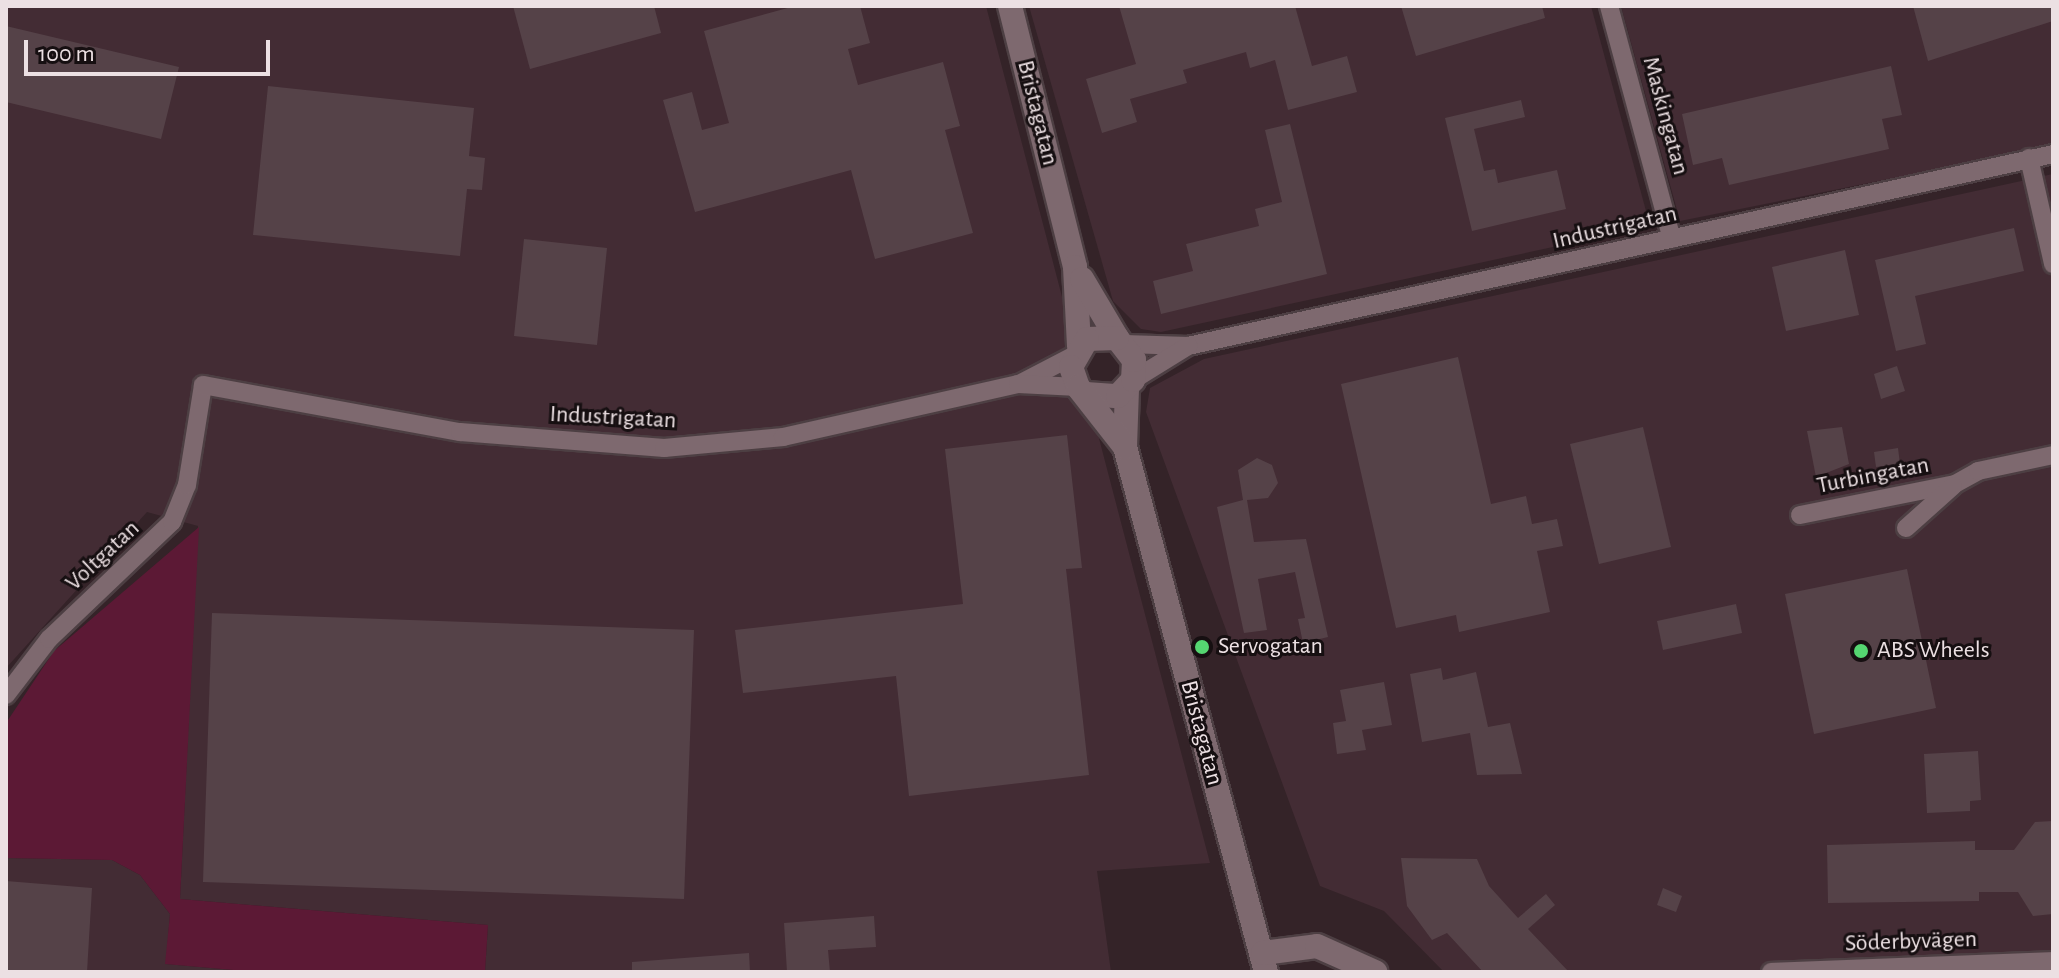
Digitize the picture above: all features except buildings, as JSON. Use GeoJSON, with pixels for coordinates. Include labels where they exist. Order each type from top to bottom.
{"type":"FeatureCollection","features":[{"type":"Feature","properties":{"kind":"street","name":"Bristagatan"},"geometry":{"type":"LineString","coordinates":[[1010,6],[1075,267],[1076,351],[1082,391],[1125,447]]}},
{"type":"Feature","properties":{"kind":"street","name":"Maskingatan"},"geometry":{"type":"LineString","coordinates":[[1609,6],[1672,239]]}},
{"type":"Feature","properties":{"kind":"street","name":"Industrigatan"},"geometry":{"type":"LineString","coordinates":[[1121,341],[1188,346],[2053,154]]}},
{"type":"Feature","properties":{"kind":"street"},"geometry":{"type":"LineString","coordinates":[[2029,158],[2053,264]]}},
{"type":"Feature","properties":{"kind":"street","name":"Bristagatan"},"geometry":{"type":"LineString","coordinates":[[1075,267],[1134,360],[1125,447],[1265,962]]}},
{"type":"Feature","properties":{"kind":"street"},"geometry":{"type":"LineString","coordinates":[[1076,351],[1098,336],[1121,341]]}},
{"type":"Feature","properties":{"kind":"street","name":"Industrigatan"},"geometry":{"type":"LineString","coordinates":[[1130,384],[1188,346]]}},
{"type":"Feature","properties":{"kind":"street","name":"Industrigatan"},"geometry":{"type":"LineString","coordinates":[[203,385],[460,432],[664,448],[783,437],[1018,384],[1076,351]]}},
{"type":"Feature","properties":{"kind":"street","name":"Industrigatan"},"geometry":{"type":"LineString","coordinates":[[1018,384],[1082,391]]}},
{"type":"Feature","properties":{"kind":"street"},"geometry":{"type":"LineString","coordinates":[[1082,391],[1107,399],[1130,384]]}},
{"type":"Feature","properties":{"kind":"street","name":"Voltgatan"},"geometry":{"type":"LineString","coordinates":[[6,695],[49,639],[172,522],[187,485],[203,385]]}},
{"type":"Feature","properties":{"kind":"street","name":"Turbingatan"},"geometry":{"type":"LineString","coordinates":[[1906,528],[1955,484],[1978,471],[2053,455]]}},
{"type":"Feature","properties":{"kind":"street","name":"Turbingatan"},"geometry":{"type":"LineString","coordinates":[[1800,515],[1955,484]]}},
{"type":"Feature","properties":{"kind":"street"},"geometry":{"type":"LineString","coordinates":[[1265,962],[1317,946],[1375,972]]}},
{"type":"Feature","properties":{"kind":"street","name":"Söderbyvägen"},"geometry":{"type":"LineString","coordinates":[[1771,972],[2053,961]]}},
{"type":"Feature","properties":{"kind":"shaded area"},"geometry":{"type":"Polygon","coordinates":[[[6,6],[986,6],[1210,863],[1097,871],[1111,972],[485,972],[488,925],[180,899],[198,526],[147,512],[6,668],[6,6]]]}},
{"type":"Feature","properties":{"kind":"shaded area"},"geometry":{"type":"Polygon","coordinates":[[[1029,6],[1591,6],[1650,226],[1161,332],[1141,329],[1113,301],[1029,6]]]}},
{"type":"Feature","properties":{"kind":"shaded area"},"geometry":{"type":"Polygon","coordinates":[[[1621,6],[2053,6],[2053,146],[1680,221],[1621,6]]]}},
{"type":"Feature","properties":{"kind":"shaded area"},"geometry":{"type":"Polygon","coordinates":[[[2053,174],[2053,972],[1444,972],[1384,911],[1320,886],[1146,412],[1150,388],[1204,359],[2053,174]]]}},
{"type":"Feature","properties":{"kind":"shaded area"},"geometry":{"type":"Polygon","coordinates":[[[199,527],[180,899],[488,925],[485,972],[256,972],[165,964],[170,914],[140,875],[112,860],[6,858],[6,723],[54,651],[199,527]]]}},
{"type":"Feature","properties":{"kind":"shaded area"},"geometry":{"type":"Polygon","coordinates":[[[6,858],[112,860],[140,875],[170,914],[166,964],[256,972],[6,972],[6,858]]]}},
{"type":"Feature","properties":{"kind":"place","name":"Servogatan"},"geometry":{"type":"Point","coordinates":[1202,647]}},
{"type":"Feature","properties":{"kind":"place","name":"ABS Wheels"},"geometry":{"type":"Point","coordinates":[1861,651]}}]}
